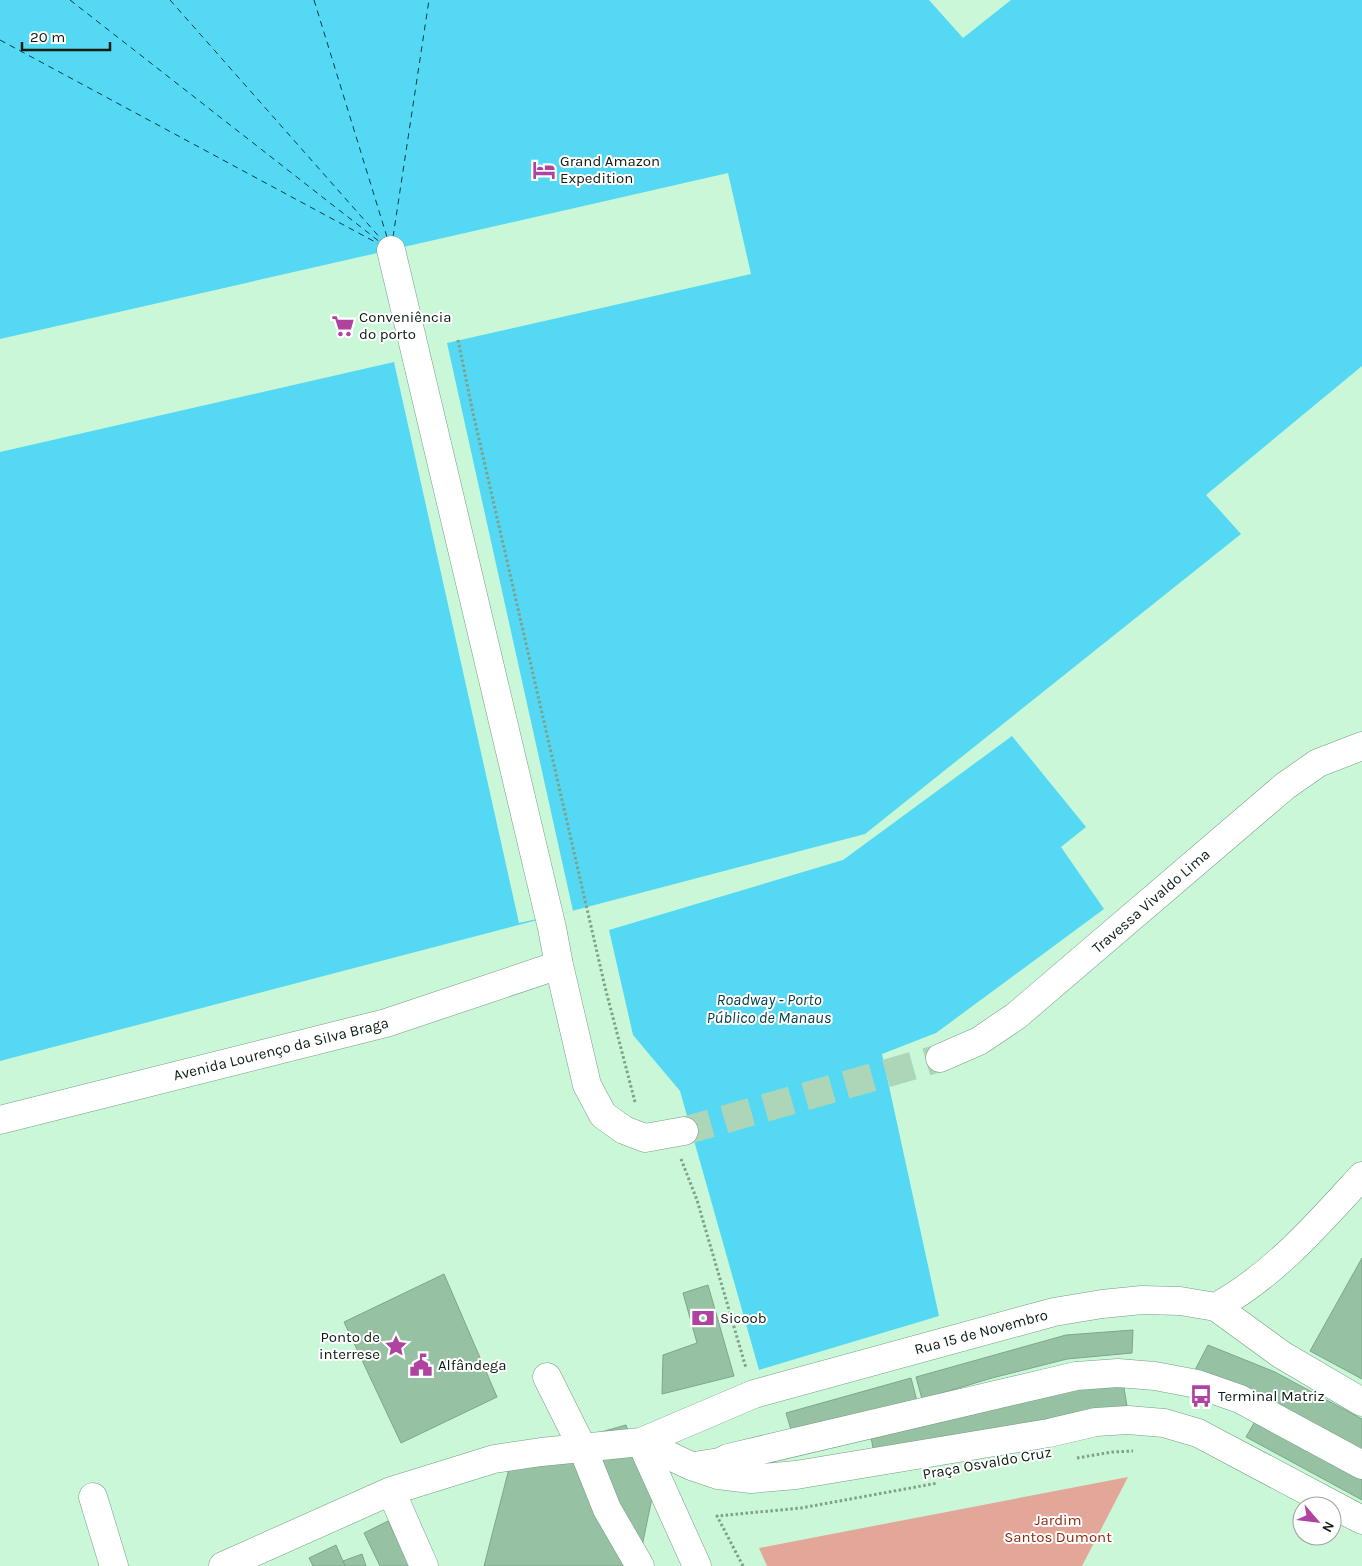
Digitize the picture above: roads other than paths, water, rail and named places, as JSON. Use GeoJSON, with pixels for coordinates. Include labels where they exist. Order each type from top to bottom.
{"type":"FeatureCollection","features":[{"type":"Feature","properties":{"kind":"street"},"geometry":{"type":"LineString","coordinates":[[390,250],[552,928],[587,1085],[603,1115],[624,1130],[645,1138],[684,1131]]}},
{"type":"Feature","properties":{"kind":"street","name":"Travessa Vivaldo Lima"},"geometry":{"type":"LineString","coordinates":[[940,1058],[979,1041],[1016,1016],[1285,786],[1318,763],[1362,746]]}},
{"type":"Feature","properties":{"kind":"street","name":"Avenida Lourenço da Silva Braga"},"geometry":{"type":"LineString","coordinates":[[0,1120],[386,1023],[559,965]]}},
{"type":"Feature","properties":{"kind":"street"},"geometry":{"type":"LineString","coordinates":[[1216,1307],[1258,1280],[1315,1227],[1362,1176]]}},
{"type":"Feature","properties":{"kind":"street","name":"Rua 15 de Novembro"},"geometry":{"type":"LineString","coordinates":[[223,1566],[390,1491],[494,1459],[541,1452],[641,1442],[754,1394],[1064,1311],[1102,1304],[1142,1300],[1180,1301],[1216,1307],[1282,1355],[1362,1402]]}},
{"type":"Feature","properties":{"kind":"street"},"geometry":{"type":"LineString","coordinates":[[691,1466],[720,1462],[728,1458],[1076,1376],[1118,1373],[1155,1376],[1197,1384],[1240,1399],[1362,1465]]}},
{"type":"Feature","properties":{"kind":"street"},"geometry":{"type":"LineString","coordinates":[[548,1377],[583,1449],[607,1509],[640,1566]]}},
{"type":"Feature","properties":{"kind":"street"},"geometry":{"type":"LineString","coordinates":[[641,1442],[691,1466],[718,1475],[751,1479],[1049,1433],[1096,1422],[1128,1420],[1164,1423],[1198,1433],[1362,1520]]}},
{"type":"Feature","properties":{"kind":"street"},"geometry":{"type":"LineString","coordinates":[[641,1442],[697,1566]]}},
{"type":"Feature","properties":{"kind":"street"},"geometry":{"type":"LineString","coordinates":[[390,1491],[424,1566]]}},
{"type":"Feature","properties":{"kind":"street"},"geometry":{"type":"LineString","coordinates":[[93,1497],[114,1566]]}},
{"type":"Feature","properties":{"kind":"water"},"geometry":{"type":"Polygon","coordinates":[[[0,0],[1362,0],[1362,366],[1206,495],[1241,534],[865,834],[0,1061],[0,0]]]}},
{"type":"Feature","properties":{"kind":"water","name":"Roadway - Porto Público de Manaus"},"geometry":{"type":"Polygon","coordinates":[[[1012,736],[1086,827],[1061,847],[1104,909],[936,1033],[882,1054],[939,1316],[759,1370],[680,1091],[633,1035],[609,930],[843,860],[1012,736]]]}},
{"type":"Feature","properties":{"kind":"tunnel"},"geometry":{"type":"LineString","coordinates":[[684,1131],[940,1058]]}},
{"type":"Feature","properties":{"kind":"place","name":"Grand Amazon Expedition"},"geometry":{"type":"Point","coordinates":[544,170]}},
{"type":"Feature","properties":{"kind":"place","name":"Conveniência do porto"},"geometry":{"type":"Point","coordinates":[343,326]}},
{"type":"Feature","properties":{"kind":"place","name":"Sicoob"},"geometry":{"type":"Point","coordinates":[703,1318]}},
{"type":"Feature","properties":{"kind":"place","name":"Ponto de interrese"},"geometry":{"type":"Point","coordinates":[396,1346]}},
{"type":"Feature","properties":{"kind":"place","name":"Alfândega"},"geometry":{"type":"Point","coordinates":[421,1365]}},
{"type":"Feature","properties":{"kind":"place","name":"Terminal Matriz"},"geometry":{"type":"Point","coordinates":[1201,1396]}},
{"type":"Feature","properties":{"kind":"park label","name":"Jardim Santos Dumont"},"geometry":{"type":"Point","coordinates":[1058,1528]}}]}
